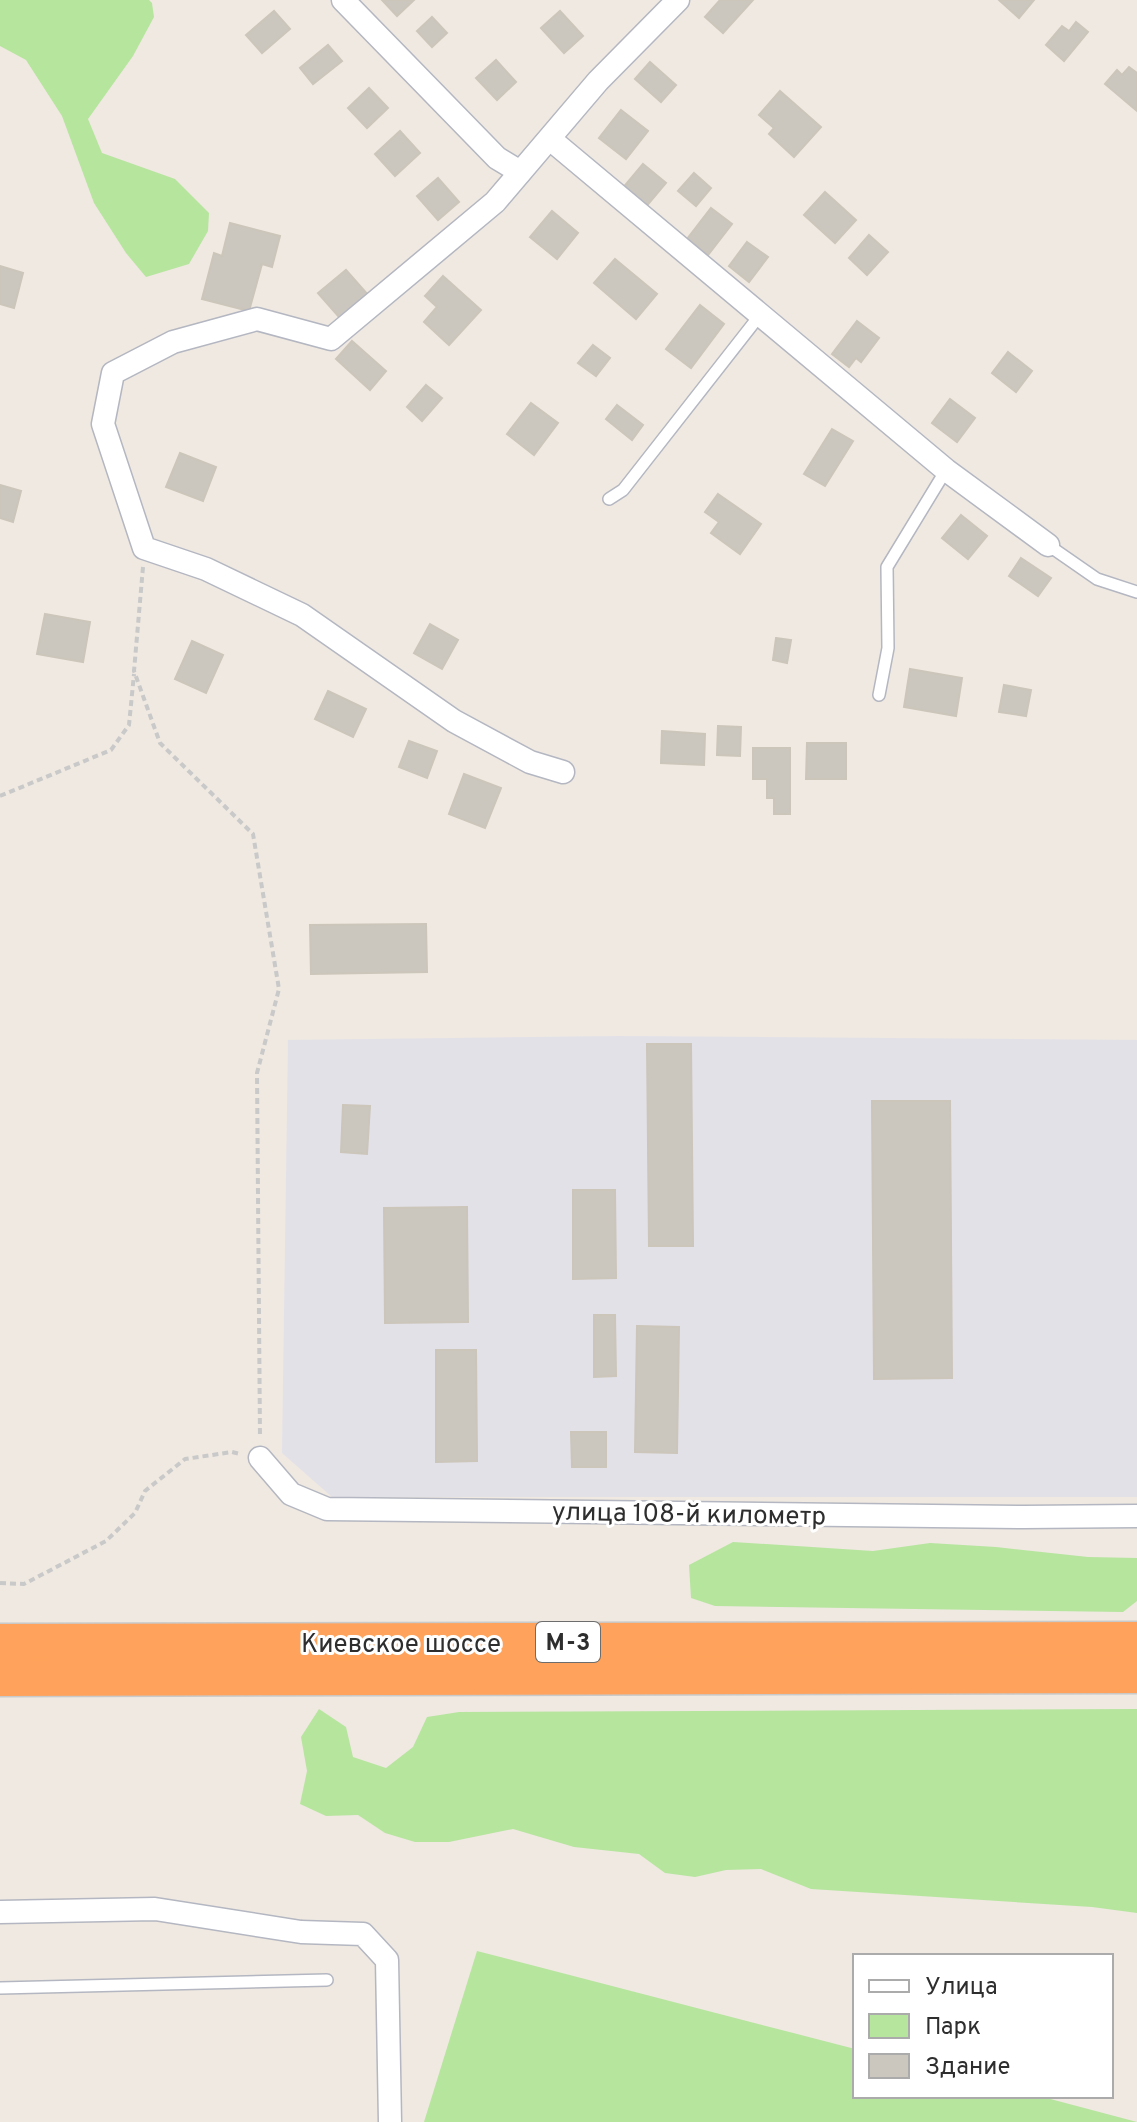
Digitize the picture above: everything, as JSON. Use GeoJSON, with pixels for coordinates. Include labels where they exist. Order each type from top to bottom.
{"type":"FeatureCollection","features":[{"type":"Feature","properties":{"kind":"highway","name":"Киевское шоссе"},"geometry":{"type":"LineString","coordinates":[[0,1643],[1137,1641]]}},
{"type":"Feature","properties":{"kind":"highway","name":"Киевское шоссе"},"geometry":{"type":"LineString","coordinates":[[0,1677],[1137,1674]]}},
{"type":"Feature","properties":{"kind":"street"},"geometry":{"type":"LineString","coordinates":[[343,0],[497,158],[520,172]]}},
{"type":"Feature","properties":{"kind":"street"},"geometry":{"type":"LineString","coordinates":[[563,772],[530,762],[454,721],[302,615],[206,569],[144,548],[103,424],[113,373],[173,342],[257,319],[331,339],[495,202],[598,81],[678,0]]}},
{"type":"Feature","properties":{"kind":"street"},"geometry":{"type":"LineString","coordinates":[[550,139],[946,470],[1048,545]]}},
{"type":"Feature","properties":{"kind":"street","name":"улица 108-й километр"},"geometry":{"type":"LineString","coordinates":[[260,1458],[291,1494],[327,1509],[1137,1516]]}},
{"type":"Feature","properties":{"kind":"street"},"geometry":{"type":"LineString","coordinates":[[0,1912],[155,1909],[301,1932],[363,1934],[387,1960],[390,2122]]}},
{"type":"Feature","properties":{"kind":"lane"},"geometry":{"type":"LineString","coordinates":[[609,499],[623,490],[760,315]]}},
{"type":"Feature","properties":{"kind":"lane"},"geometry":{"type":"LineString","coordinates":[[879,695],[888,648],[887,567],[946,470]]}},
{"type":"Feature","properties":{"kind":"lane"},"geometry":{"type":"LineString","coordinates":[[1048,545],[1097,579],[1137,592]]}},
{"type":"Feature","properties":{"kind":"lane"},"geometry":{"type":"LineString","coordinates":[[0,1988],[327,1980]]}},
{"type":"Feature","properties":{"kind":"path"},"geometry":{"type":"LineString","coordinates":[[0,796],[111,750],[129,725],[144,548]]}},
{"type":"Feature","properties":{"kind":"path"},"geometry":{"type":"LineString","coordinates":[[0,1583],[24,1584],[106,1541],[135,1513],[145,1491],[185,1459],[232,1452],[260,1458],[257,1073],[279,989],[253,834],[160,743],[134,671]]}},
{"type":"Feature","properties":{"kind":"shaded area"},"geometry":{"type":"Polygon","coordinates":[[[621,1036],[1137,1040],[1137,1497],[332,1497],[282,1453],[288,1040],[621,1036]]]}},
{"type":"Feature","properties":{"kind":"green space"},"geometry":{"type":"Polygon","coordinates":[[[0,0],[149,0],[152,3],[154,17],[133,56],[88,119],[102,153],[175,179],[209,213],[208,231],[189,264],[146,277],[126,253],[94,203],[62,116],[26,60],[0,46],[0,0]]]}},
{"type":"Feature","properties":{"kind":"green space"},"geometry":{"type":"Polygon","coordinates":[[[733,1542],[873,1551],[930,1543],[1088,1557],[1137,1558],[1137,1601],[1123,1612],[715,1606],[691,1598],[689,1565],[733,1542]]]}},
{"type":"Feature","properties":{"kind":"green space"},"geometry":{"type":"Polygon","coordinates":[[[319,1709],[346,1727],[353,1757],[386,1768],[413,1747],[427,1717],[459,1712],[1137,1709],[1137,1913],[1092,1907],[811,1889],[761,1869],[726,1870],[695,1877],[665,1873],[639,1854],[574,1847],[513,1829],[449,1842],[415,1842],[385,1833],[358,1815],[326,1816],[300,1804],[307,1771],[301,1737],[319,1709]]]}},
{"type":"Feature","properties":{"kind":"green space"},"geometry":{"type":"Polygon","coordinates":[[[477,1951],[853,2048],[853,2098],[1047,2098],[1137,2122],[424,2122],[477,1951]]]}},
{"type":"Feature","properties":{"kind":"building"},"geometry":{"type":"Polygon","coordinates":[[[382,0],[414,0],[397,16],[382,0]]]}},
{"type":"Feature","properties":{"kind":"building"},"geometry":{"type":"Polygon","coordinates":[[[720,0],[753,0],[723,33],[705,17],[720,0]]]}},
{"type":"Feature","properties":{"kind":"building"},"geometry":{"type":"Polygon","coordinates":[[[999,0],[1034,0],[1019,18],[999,0]]]}},
{"type":"Feature","properties":{"kind":"building"},"geometry":{"type":"Polygon","coordinates":[[[274,11],[290,29],[262,53],[246,35],[274,11]]]}},
{"type":"Feature","properties":{"kind":"building"},"geometry":{"type":"Polygon","coordinates":[[[560,11],[583,36],[564,53],[541,28],[560,11]]]}},
{"type":"Feature","properties":{"kind":"building"},"geometry":{"type":"Polygon","coordinates":[[[432,17],[447,33],[432,47],[417,31],[432,17]]]}},
{"type":"Feature","properties":{"kind":"building"},"geometry":{"type":"Polygon","coordinates":[[[1076,22],[1088,32],[1064,61],[1046,45],[1062,26],[1069,31],[1076,22]]]}},
{"type":"Feature","properties":{"kind":"building"},"geometry":{"type":"Polygon","coordinates":[[[328,45],[342,61],[313,84],[300,68],[328,45]]]}},
{"type":"Feature","properties":{"kind":"building"},"geometry":{"type":"Polygon","coordinates":[[[496,60],[516,82],[497,100],[476,78],[496,60]]]}},
{"type":"Feature","properties":{"kind":"building"},"geometry":{"type":"Polygon","coordinates":[[[650,62],[676,85],[661,102],[635,79],[650,62]]]}},
{"type":"Feature","properties":{"kind":"building"},"geometry":{"type":"Polygon","coordinates":[[[1129,67],[1137,73],[1137,111],[1105,84],[1117,70],[1122,75],[1129,67]]]}},
{"type":"Feature","properties":{"kind":"building"},"geometry":{"type":"Polygon","coordinates":[[[369,88],[388,108],[367,128],[348,108],[369,88]]]}},
{"type":"Feature","properties":{"kind":"building"},"geometry":{"type":"Polygon","coordinates":[[[780,91],[821,127],[794,157],[769,134],[774,128],[759,115],[780,91]]]}},
{"type":"Feature","properties":{"kind":"building"},"geometry":{"type":"Polygon","coordinates":[[[621,110],[648,131],[626,159],[599,138],[621,110]]]}},
{"type":"Feature","properties":{"kind":"building"},"geometry":{"type":"Polygon","coordinates":[[[400,131],[420,153],[395,176],[375,154],[400,131]]]}},
{"type":"Feature","properties":{"kind":"building"},"geometry":{"type":"Polygon","coordinates":[[[643,164],[666,183],[644,209],[622,189],[643,164]]]}},
{"type":"Feature","properties":{"kind":"building"},"geometry":{"type":"Polygon","coordinates":[[[694,173],[711,188],[696,206],[678,191],[694,173]]]}},
{"type":"Feature","properties":{"kind":"building"},"geometry":{"type":"Polygon","coordinates":[[[438,178],[459,202],[438,220],[417,196],[438,178]]]}},
{"type":"Feature","properties":{"kind":"building"},"geometry":{"type":"Polygon","coordinates":[[[825,192],[856,220],[835,243],[804,215],[825,192]]]}},
{"type":"Feature","properties":{"kind":"building"},"geometry":{"type":"Polygon","coordinates":[[[711,208],[732,224],[708,255],[687,239],[711,208]]]}},
{"type":"Feature","properties":{"kind":"building"},"geometry":{"type":"Polygon","coordinates":[[[552,211],[578,233],[557,259],[530,237],[552,211]]]}},
{"type":"Feature","properties":{"kind":"building"},"geometry":{"type":"Polygon","coordinates":[[[230,223],[280,236],[272,267],[262,264],[249,311],[202,299],[214,253],[222,256],[230,223]]]}},
{"type":"Feature","properties":{"kind":"building"},"geometry":{"type":"Polygon","coordinates":[[[869,235],[888,252],[867,275],[849,258],[869,235]]]}},
{"type":"Feature","properties":{"kind":"building"},"geometry":{"type":"Polygon","coordinates":[[[747,242],[768,257],[749,282],[729,266],[747,242]]]}},
{"type":"Feature","properties":{"kind":"building"},"geometry":{"type":"Polygon","coordinates":[[[615,259],[657,294],[636,319],[594,283],[615,259]]]}},
{"type":"Feature","properties":{"kind":"building"},"geometry":{"type":"Polygon","coordinates":[[[0,266],[23,273],[14,308],[0,304],[0,266]]]}},
{"type":"Feature","properties":{"kind":"building"},"geometry":{"type":"Polygon","coordinates":[[[346,270],[368,295],[340,318],[318,293],[346,270]]]}},
{"type":"Feature","properties":{"kind":"building"},"geometry":{"type":"Polygon","coordinates":[[[443,276],[481,310],[449,345],[424,322],[437,307],[425,296],[443,276]]]}},
{"type":"Feature","properties":{"kind":"building"},"geometry":{"type":"Polygon","coordinates":[[[700,305],[724,324],[691,368],[666,349],[700,305]]]}},
{"type":"Feature","properties":{"kind":"building"},"geometry":{"type":"Polygon","coordinates":[[[857,321],[879,338],[861,362],[856,358],[849,367],[832,354],[857,321]]]}},
{"type":"Feature","properties":{"kind":"building"},"geometry":{"type":"Polygon","coordinates":[[[352,341],[386,371],[370,390],[336,359],[352,341]]]}},
{"type":"Feature","properties":{"kind":"building"},"geometry":{"type":"Polygon","coordinates":[[[593,345],[610,358],[596,376],[578,363],[593,345]]]}},
{"type":"Feature","properties":{"kind":"building"},"geometry":{"type":"Polygon","coordinates":[[[1008,352],[1032,371],[1016,392],[992,373],[1008,352]]]}},
{"type":"Feature","properties":{"kind":"building"},"geometry":{"type":"Polygon","coordinates":[[[426,385],[442,398],[422,421],[407,407],[426,385]]]}},
{"type":"Feature","properties":{"kind":"building"},"geometry":{"type":"Polygon","coordinates":[[[950,399],[975,418],[957,442],[932,423],[950,399]]]}},
{"type":"Feature","properties":{"kind":"building"},"geometry":{"type":"Polygon","coordinates":[[[531,403],[558,423],[534,455],[507,434],[531,403]]]}},
{"type":"Feature","properties":{"kind":"building"},"geometry":{"type":"Polygon","coordinates":[[[617,405],[643,425],[632,440],[606,419],[617,405]]]}},
{"type":"Feature","properties":{"kind":"building"},"geometry":{"type":"Polygon","coordinates":[[[832,429],[853,441],[825,486],[804,474],[832,429]]]}},
{"type":"Feature","properties":{"kind":"building"},"geometry":{"type":"Polygon","coordinates":[[[180,453],[216,467],[203,501],[166,487],[180,453]]]}},
{"type":"Feature","properties":{"kind":"building"},"geometry":{"type":"Polygon","coordinates":[[[0,485],[21,491],[13,522],[0,518],[0,485]]]}},
{"type":"Feature","properties":{"kind":"building"},"geometry":{"type":"Polygon","coordinates":[[[718,494],[761,524],[740,554],[711,533],[719,522],[705,512],[718,494]]]}},
{"type":"Feature","properties":{"kind":"building"},"geometry":{"type":"Polygon","coordinates":[[[961,515],[987,536],[968,559],[942,538],[961,515]]]}},
{"type":"Feature","properties":{"kind":"building"},"geometry":{"type":"Polygon","coordinates":[[[1021,558],[1051,578],[1038,596],[1009,576],[1021,558]]]}},
{"type":"Feature","properties":{"kind":"building"},"geometry":{"type":"Polygon","coordinates":[[[45,614],[90,622],[83,662],[37,654],[45,614]]]}},
{"type":"Feature","properties":{"kind":"building"},"geometry":{"type":"Polygon","coordinates":[[[430,624],[458,640],[442,669],[414,653],[430,624]]]}},
{"type":"Feature","properties":{"kind":"building"},"geometry":{"type":"Polygon","coordinates":[[[776,638],[791,640],[787,663],[773,660],[776,638]]]}},
{"type":"Feature","properties":{"kind":"building"},"geometry":{"type":"Polygon","coordinates":[[[192,641],[223,655],[206,693],[175,679],[192,641]]]}},
{"type":"Feature","properties":{"kind":"building"},"geometry":{"type":"Polygon","coordinates":[[[910,669],[962,678],[956,716],[904,707],[910,669]]]}},
{"type":"Feature","properties":{"kind":"building"},"geometry":{"type":"Polygon","coordinates":[[[1004,685],[1031,690],[1026,716],[999,712],[1004,685]]]}},
{"type":"Feature","properties":{"kind":"building"},"geometry":{"type":"Polygon","coordinates":[[[328,691],[366,709],[353,737],[315,719],[328,691]]]}},
{"type":"Feature","properties":{"kind":"building"},"geometry":{"type":"Polygon","coordinates":[[[718,726],[741,727],[740,756],[717,755],[718,726]]]}},
{"type":"Feature","properties":{"kind":"building"},"geometry":{"type":"Polygon","coordinates":[[[662,731],[705,734],[704,765],[661,763],[662,731]]]}},
{"type":"Feature","properties":{"kind":"building"},"geometry":{"type":"Polygon","coordinates":[[[409,741],[437,751],[427,778],[399,767],[409,741]]]}},
{"type":"Feature","properties":{"kind":"building"},"geometry":{"type":"Polygon","coordinates":[[[807,743],[846,743],[846,779],[806,779],[807,743]]]}},
{"type":"Feature","properties":{"kind":"building"},"geometry":{"type":"Polygon","coordinates":[[[753,748],[790,748],[790,814],[774,814],[774,798],[767,798],[767,779],[753,779],[753,748]]]}},
{"type":"Feature","properties":{"kind":"building"},"geometry":{"type":"Polygon","coordinates":[[[464,774],[501,788],[485,828],[449,814],[464,774]]]}},
{"type":"Feature","properties":{"kind":"building"},"geometry":{"type":"Polygon","coordinates":[[[426,924],[427,972],[311,974],[310,925],[426,924]]]}},
{"type":"Feature","properties":{"kind":"building"},"geometry":{"type":"Polygon","coordinates":[[[647,1044],[691,1044],[693,1246],[649,1246],[647,1044]]]}},
{"type":"Feature","properties":{"kind":"building"},"geometry":{"type":"Polygon","coordinates":[[[872,1101],[950,1101],[952,1378],[874,1379],[872,1101]]]}},
{"type":"Feature","properties":{"kind":"building"},"geometry":{"type":"Polygon","coordinates":[[[343,1105],[370,1106],[367,1154],[341,1152],[343,1105]]]}},
{"type":"Feature","properties":{"kind":"building"},"geometry":{"type":"Polygon","coordinates":[[[573,1190],[615,1190],[616,1278],[573,1279],[573,1190]]]}},
{"type":"Feature","properties":{"kind":"building"},"geometry":{"type":"Polygon","coordinates":[[[467,1207],[468,1322],[385,1323],[384,1208],[467,1207]]]}},
{"type":"Feature","properties":{"kind":"building"},"geometry":{"type":"Polygon","coordinates":[[[594,1315],[615,1315],[616,1376],[594,1377],[594,1315]]]}},
{"type":"Feature","properties":{"kind":"building"},"geometry":{"type":"Polygon","coordinates":[[[637,1326],[679,1327],[677,1453],[635,1452],[637,1326]]]}},
{"type":"Feature","properties":{"kind":"building"},"geometry":{"type":"Polygon","coordinates":[[[436,1350],[476,1350],[477,1461],[436,1462],[436,1350]]]}},
{"type":"Feature","properties":{"kind":"building"},"geometry":{"type":"Polygon","coordinates":[[[571,1432],[606,1432],[606,1467],[572,1467],[571,1432]]]}}]}
